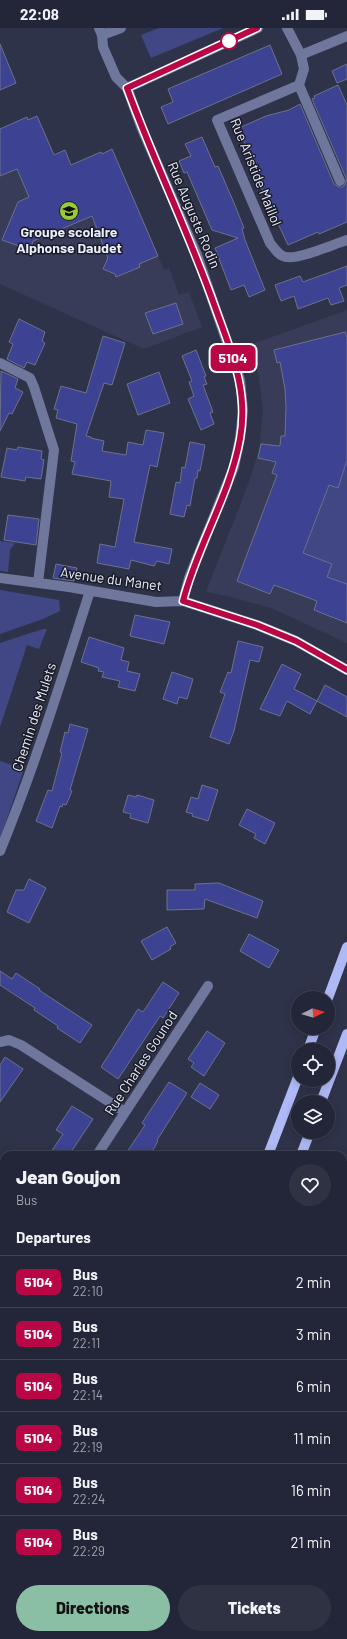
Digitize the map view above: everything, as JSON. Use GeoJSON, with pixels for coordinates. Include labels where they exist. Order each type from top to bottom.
{"type":"FeatureCollection","features":[{"type":"Feature","properties":{"kind":"main road"},"geometry":{"type":"LineString","coordinates":[[331,991],[347,947]]}},
{"type":"Feature","properties":{"kind":"main road"},"geometry":{"type":"LineString","coordinates":[[324,1095],[347,1034]]}},
{"type":"Feature","properties":{"kind":"main road"},"geometry":{"type":"LineString","coordinates":[[270,1151],[294,1087]]}},
{"type":"Feature","properties":{"kind":"main road"},"geometry":{"type":"LineString","coordinates":[[303,1151],[307,1139]]}},
{"type":"Feature","properties":{"kind":"street"},"geometry":{"type":"LineString","coordinates":[[100,31],[121,28]]}},
{"type":"Feature","properties":{"kind":"street"},"geometry":{"type":"LineString","coordinates":[[127,88],[258,28]]}},
{"type":"Feature","properties":{"kind":"street"},"geometry":{"type":"LineString","coordinates":[[287,28],[301,55],[304,69],[299,85],[340,181]]}},
{"type":"Feature","properties":{"kind":"street","name":"Rue Auguste Rodin"},"geometry":{"type":"LineString","coordinates":[[100,31],[103,47],[116,77],[127,88],[142,128],[197,255],[240,380],[243,410],[240,438],[234,467],[189,578],[183,601]]}},
{"type":"Feature","properties":{"kind":"street"},"geometry":{"type":"LineString","coordinates":[[301,55],[347,36]]}},
{"type":"Feature","properties":{"kind":"street","name":"Rue Aristide Maillol"},"geometry":{"type":"LineString","coordinates":[[299,85],[217,120],[270,243],[278,253],[287,258],[297,257],[347,240]]}},
{"type":"Feature","properties":{"kind":"street"},"geometry":{"type":"LineString","coordinates":[[0,363],[30,378],[34,386],[54,450],[38,583]]}},
{"type":"Feature","properties":{"kind":"street","name":"Avenue du Manet"},"geometry":{"type":"LineString","coordinates":[[0,578],[156,602],[183,601],[257,625],[291,639],[317,652],[347,670]]}},
{"type":"Feature","properties":{"kind":"street","name":"Chemin des Mulets"},"geometry":{"type":"LineString","coordinates":[[0,851],[18,807],[41,741],[90,591]]}},
{"type":"Feature","properties":{"kind":"street","name":"Rue Charles Gounod"},"geometry":{"type":"LineString","coordinates":[[100,1151],[208,986]]}},
{"type":"Feature","properties":{"kind":"street"},"geometry":{"type":"LineString","coordinates":[[0,1042],[9,1040],[21,1045],[125,1112]]}},
{"type":"Feature","properties":{"kind":"shaded area"},"geometry":{"type":"Polygon","coordinates":[[[159,28],[223,28],[151,58],[141,35],[159,28]]]}},
{"type":"Feature","properties":{"kind":"shaded area","name":"Groupe scolaire Alphonse Daudet"},"geometry":{"type":"Polygon","coordinates":[[[37,116],[50,147],[48,157],[65,150],[71,166],[101,152],[102,153],[112,149],[164,270],[169,268],[179,295],[189,292],[202,327],[144,349],[0,284],[0,129],[16,122],[19,123],[37,116]]]}},
{"type":"Feature","properties":{"kind":"shaded area"},"geometry":{"type":"Polygon","coordinates":[[[347,310],[347,643],[271,608],[206,592],[249,482],[259,450],[263,412],[259,377],[250,345],[347,310]]]}},
{"type":"Feature","properties":{"kind":"shaded area"},"geometry":{"type":"Polygon","coordinates":[[[347,462],[347,584],[327,577],[331,564],[303,553],[329,485],[338,487],[347,462]]]}},
{"type":"Feature","properties":{"kind":"shaded area"},"geometry":{"type":"Polygon","coordinates":[[[0,541],[15,543],[10,550],[8,572],[0,571],[0,541]]]}},
{"type":"Feature","properties":{"kind":"shaded area"},"geometry":{"type":"Polygon","coordinates":[[[0,590],[59,600],[60,611],[43,619],[0,634],[0,590]]]}},
{"type":"Feature","properties":{"kind":"shaded area"},"geometry":{"type":"Polygon","coordinates":[[[47,629],[39,649],[27,645],[0,727],[0,643],[47,629]]]}},
{"type":"Feature","properties":{"kind":"shaded area"},"geometry":{"type":"Polygon","coordinates":[[[0,761],[24,769],[0,839],[0,761]]]}},
{"type":"Feature","properties":{"kind":"building"},"geometry":{"type":"Polygon","coordinates":[[[0,44],[16,83],[0,90],[0,44]]]}},
{"type":"Feature","properties":{"kind":"building"},"geometry":{"type":"Polygon","coordinates":[[[270,45],[282,74],[168,124],[161,107],[173,102],[168,89],[270,45]]]}},
{"type":"Feature","properties":{"kind":"building"},"geometry":{"type":"Polygon","coordinates":[[[347,64],[347,79],[337,83],[332,71],[347,64]]]}},
{"type":"Feature","properties":{"kind":"building"},"geometry":{"type":"Polygon","coordinates":[[[338,85],[347,105],[347,222],[319,234],[318,232],[288,245],[248,159],[250,158],[239,128],[266,116],[289,110],[300,104],[334,184],[339,187],[343,187],[346,182],[346,178],[312,99],[315,98],[314,96],[338,85]]]}},
{"type":"Feature","properties":{"kind":"building"},"geometry":{"type":"Polygon","coordinates":[[[37,116],[54,155],[65,150],[71,165],[101,152],[102,154],[112,149],[158,256],[139,264],[140,267],[116,277],[115,274],[103,269],[108,258],[92,216],[33,241],[30,250],[2,240],[18,202],[29,197],[17,169],[0,176],[0,129],[27,117],[28,120],[37,116]]]}},
{"type":"Feature","properties":{"kind":"building"},"geometry":{"type":"Polygon","coordinates":[[[202,137],[215,167],[218,166],[234,203],[244,228],[242,229],[245,240],[265,290],[249,297],[244,285],[231,290],[215,248],[238,238],[212,230],[187,172],[184,173],[179,161],[191,156],[185,144],[202,137]]]}},
{"type":"Feature","properties":{"kind":"building"},"geometry":{"type":"Polygon","coordinates":[[[347,266],[347,285],[339,288],[344,301],[331,305],[328,298],[298,309],[294,296],[281,301],[275,285],[300,276],[303,282],[347,266]]]}},
{"type":"Feature","properties":{"kind":"building"},"geometry":{"type":"Polygon","coordinates":[[[176,303],[183,324],[153,334],[145,313],[176,303]]]}},
{"type":"Feature","properties":{"kind":"building"},"geometry":{"type":"Polygon","coordinates":[[[19,319],[45,332],[42,341],[45,343],[35,365],[27,362],[24,368],[7,359],[13,344],[9,342],[19,319]]]}},
{"type":"Feature","properties":{"kind":"building"},"geometry":{"type":"Polygon","coordinates":[[[345,332],[347,338],[347,460],[338,488],[329,485],[303,553],[332,564],[327,577],[347,584],[347,623],[314,610],[317,601],[274,585],[270,594],[237,581],[277,475],[272,473],[276,462],[258,458],[261,444],[280,446],[281,436],[285,436],[285,389],[280,362],[277,363],[274,350],[345,332]]]}},
{"type":"Feature","properties":{"kind":"building"},"geometry":{"type":"Polygon","coordinates":[[[103,336],[125,343],[112,385],[104,383],[86,436],[104,441],[102,451],[126,455],[128,442],[143,445],[146,430],[164,433],[157,467],[150,465],[134,542],[172,549],[169,564],[157,561],[154,566],[131,560],[129,569],[97,563],[100,544],[115,547],[124,499],[109,497],[111,481],[72,474],[75,462],[71,461],[77,424],[56,418],[58,410],[54,409],[61,386],[86,393],[103,336]]]}},
{"type":"Feature","properties":{"kind":"building"},"geometry":{"type":"Polygon","coordinates":[[[196,350],[206,376],[204,377],[207,384],[203,385],[213,412],[210,413],[214,424],[201,430],[188,399],[194,396],[189,382],[192,381],[182,356],[196,350]]]}},
{"type":"Feature","properties":{"kind":"building"},"geometry":{"type":"Polygon","coordinates":[[[1,371],[18,379],[15,388],[23,392],[12,414],[9,413],[0,431],[1,371]]]}},
{"type":"Feature","properties":{"kind":"building"},"geometry":{"type":"Polygon","coordinates":[[[159,372],[170,403],[138,415],[127,384],[159,372]]]}},
{"type":"Feature","properties":{"kind":"building"},"geometry":{"type":"Polygon","coordinates":[[[190,442],[205,445],[200,471],[198,470],[197,478],[195,478],[190,506],[187,505],[184,517],[170,514],[176,482],[180,483],[182,467],[185,468],[190,442]]]}},
{"type":"Feature","properties":{"kind":"building"},"geometry":{"type":"Polygon","coordinates":[[[18,447],[42,451],[41,459],[44,460],[41,479],[26,477],[25,481],[1,477],[7,448],[17,450],[18,447]]]}},
{"type":"Feature","properties":{"kind":"building"},"geometry":{"type":"Polygon","coordinates":[[[8,515],[39,519],[36,545],[4,540],[8,515]]]}},
{"type":"Feature","properties":{"kind":"building"},"geometry":{"type":"Polygon","coordinates":[[[56,564],[77,568],[74,581],[53,578],[56,564]]]}},
{"type":"Feature","properties":{"kind":"building"},"geometry":{"type":"Polygon","coordinates":[[[135,615],[170,622],[164,644],[130,636],[135,615]]]}},
{"type":"Feature","properties":{"kind":"building"},"geometry":{"type":"Polygon","coordinates":[[[89,637],[124,648],[121,660],[129,662],[127,671],[140,674],[135,691],[118,687],[120,681],[102,677],[104,672],[98,671],[99,668],[81,662],[89,637]]]}},
{"type":"Feature","properties":{"kind":"building"},"geometry":{"type":"Polygon","coordinates":[[[238,641],[263,647],[259,662],[250,660],[234,731],[229,744],[210,737],[225,694],[220,692],[228,672],[231,673],[238,641]]]}},
{"type":"Feature","properties":{"kind":"building"},"geometry":{"type":"Polygon","coordinates":[[[282,664],[301,674],[294,689],[317,701],[310,714],[287,701],[280,716],[260,709],[282,664]]]}},
{"type":"Feature","properties":{"kind":"building"},"geometry":{"type":"Polygon","coordinates":[[[172,672],[193,679],[187,699],[179,697],[177,704],[163,699],[172,672]]]}},
{"type":"Feature","properties":{"kind":"building"},"geometry":{"type":"Polygon","coordinates":[[[325,685],[347,697],[347,717],[317,701],[325,685]]]}},
{"type":"Feature","properties":{"kind":"building"},"geometry":{"type":"Polygon","coordinates":[[[70,724],[88,729],[70,790],[72,791],[66,805],[63,804],[62,807],[60,806],[52,828],[36,821],[48,790],[52,791],[62,753],[60,752],[65,732],[68,733],[70,724]]]}},
{"type":"Feature","properties":{"kind":"building"},"geometry":{"type":"Polygon","coordinates":[[[202,785],[218,790],[208,821],[192,816],[193,814],[186,812],[191,797],[198,799],[202,785]]]}},
{"type":"Feature","properties":{"kind":"building"},"geometry":{"type":"Polygon","coordinates":[[[128,795],[136,797],[137,795],[154,800],[148,823],[130,818],[131,814],[123,812],[128,795]]]}},
{"type":"Feature","properties":{"kind":"building"},"geometry":{"type":"Polygon","coordinates":[[[247,809],[275,823],[265,844],[254,838],[256,834],[239,825],[247,809]]]}},
{"type":"Feature","properties":{"kind":"building"},"geometry":{"type":"Polygon","coordinates":[[[29,879],[46,888],[29,923],[7,912],[16,890],[24,890],[29,879]]]}},
{"type":"Feature","properties":{"kind":"building"},"geometry":{"type":"Polygon","coordinates":[[[219,883],[263,901],[257,918],[205,899],[204,909],[167,910],[167,890],[195,890],[195,884],[219,883]]]}},
{"type":"Feature","properties":{"kind":"building"},"geometry":{"type":"Polygon","coordinates":[[[167,927],[176,943],[170,947],[171,949],[152,960],[141,941],[167,927]]]}},
{"type":"Feature","properties":{"kind":"building"},"geometry":{"type":"Polygon","coordinates":[[[249,934],[279,950],[269,968],[240,951],[249,934]]]}},
{"type":"Feature","properties":{"kind":"building"},"geometry":{"type":"Polygon","coordinates":[[[0,971],[12,979],[16,973],[92,1025],[80,1043],[57,1028],[58,1026],[34,1010],[35,1008],[0,985],[0,971]]]}},
{"type":"Feature","properties":{"kind":"building"},"geometry":{"type":"Polygon","coordinates":[[[163,982],[179,993],[163,1018],[160,1016],[118,1079],[101,1067],[138,1009],[143,1012],[163,982]]]}},
{"type":"Feature","properties":{"kind":"building"},"geometry":{"type":"Polygon","coordinates":[[[207,1031],[225,1043],[204,1076],[191,1067],[194,1063],[188,1059],[207,1031]]]}},
{"type":"Feature","properties":{"kind":"building"},"geometry":{"type":"Polygon","coordinates":[[[5,1057],[23,1069],[0,1102],[0,1065],[5,1057]]]}},
{"type":"Feature","properties":{"kind":"building"},"geometry":{"type":"Polygon","coordinates":[[[169,1082],[187,1093],[157,1140],[158,1141],[152,1151],[128,1151],[145,1125],[142,1123],[169,1082]]]}},
{"type":"Feature","properties":{"kind":"building"},"geometry":{"type":"Polygon","coordinates":[[[200,1083],[219,1095],[210,1109],[191,1097],[200,1083]]]}},
{"type":"Feature","properties":{"kind":"building"},"geometry":{"type":"Polygon","coordinates":[[[72,1106],[93,1119],[72,1151],[52,1151],[63,1134],[56,1130],[72,1106]]]}},
{"type":"Feature","properties":{"kind":"bus line","name":"5104"},"geometry":{"type":"LineString","coordinates":[[257,28],[127,88],[142,128],[197,255],[240,380],[243,410],[240,438],[234,467],[189,578],[183,601],[257,625],[296,641],[347,670]]}},
{"type":"Feature","properties":{"kind":"place","name":"Groupe scolaire Alphonse Daudet"},"geometry":{"type":"Point","coordinates":[69,211]}}]}
